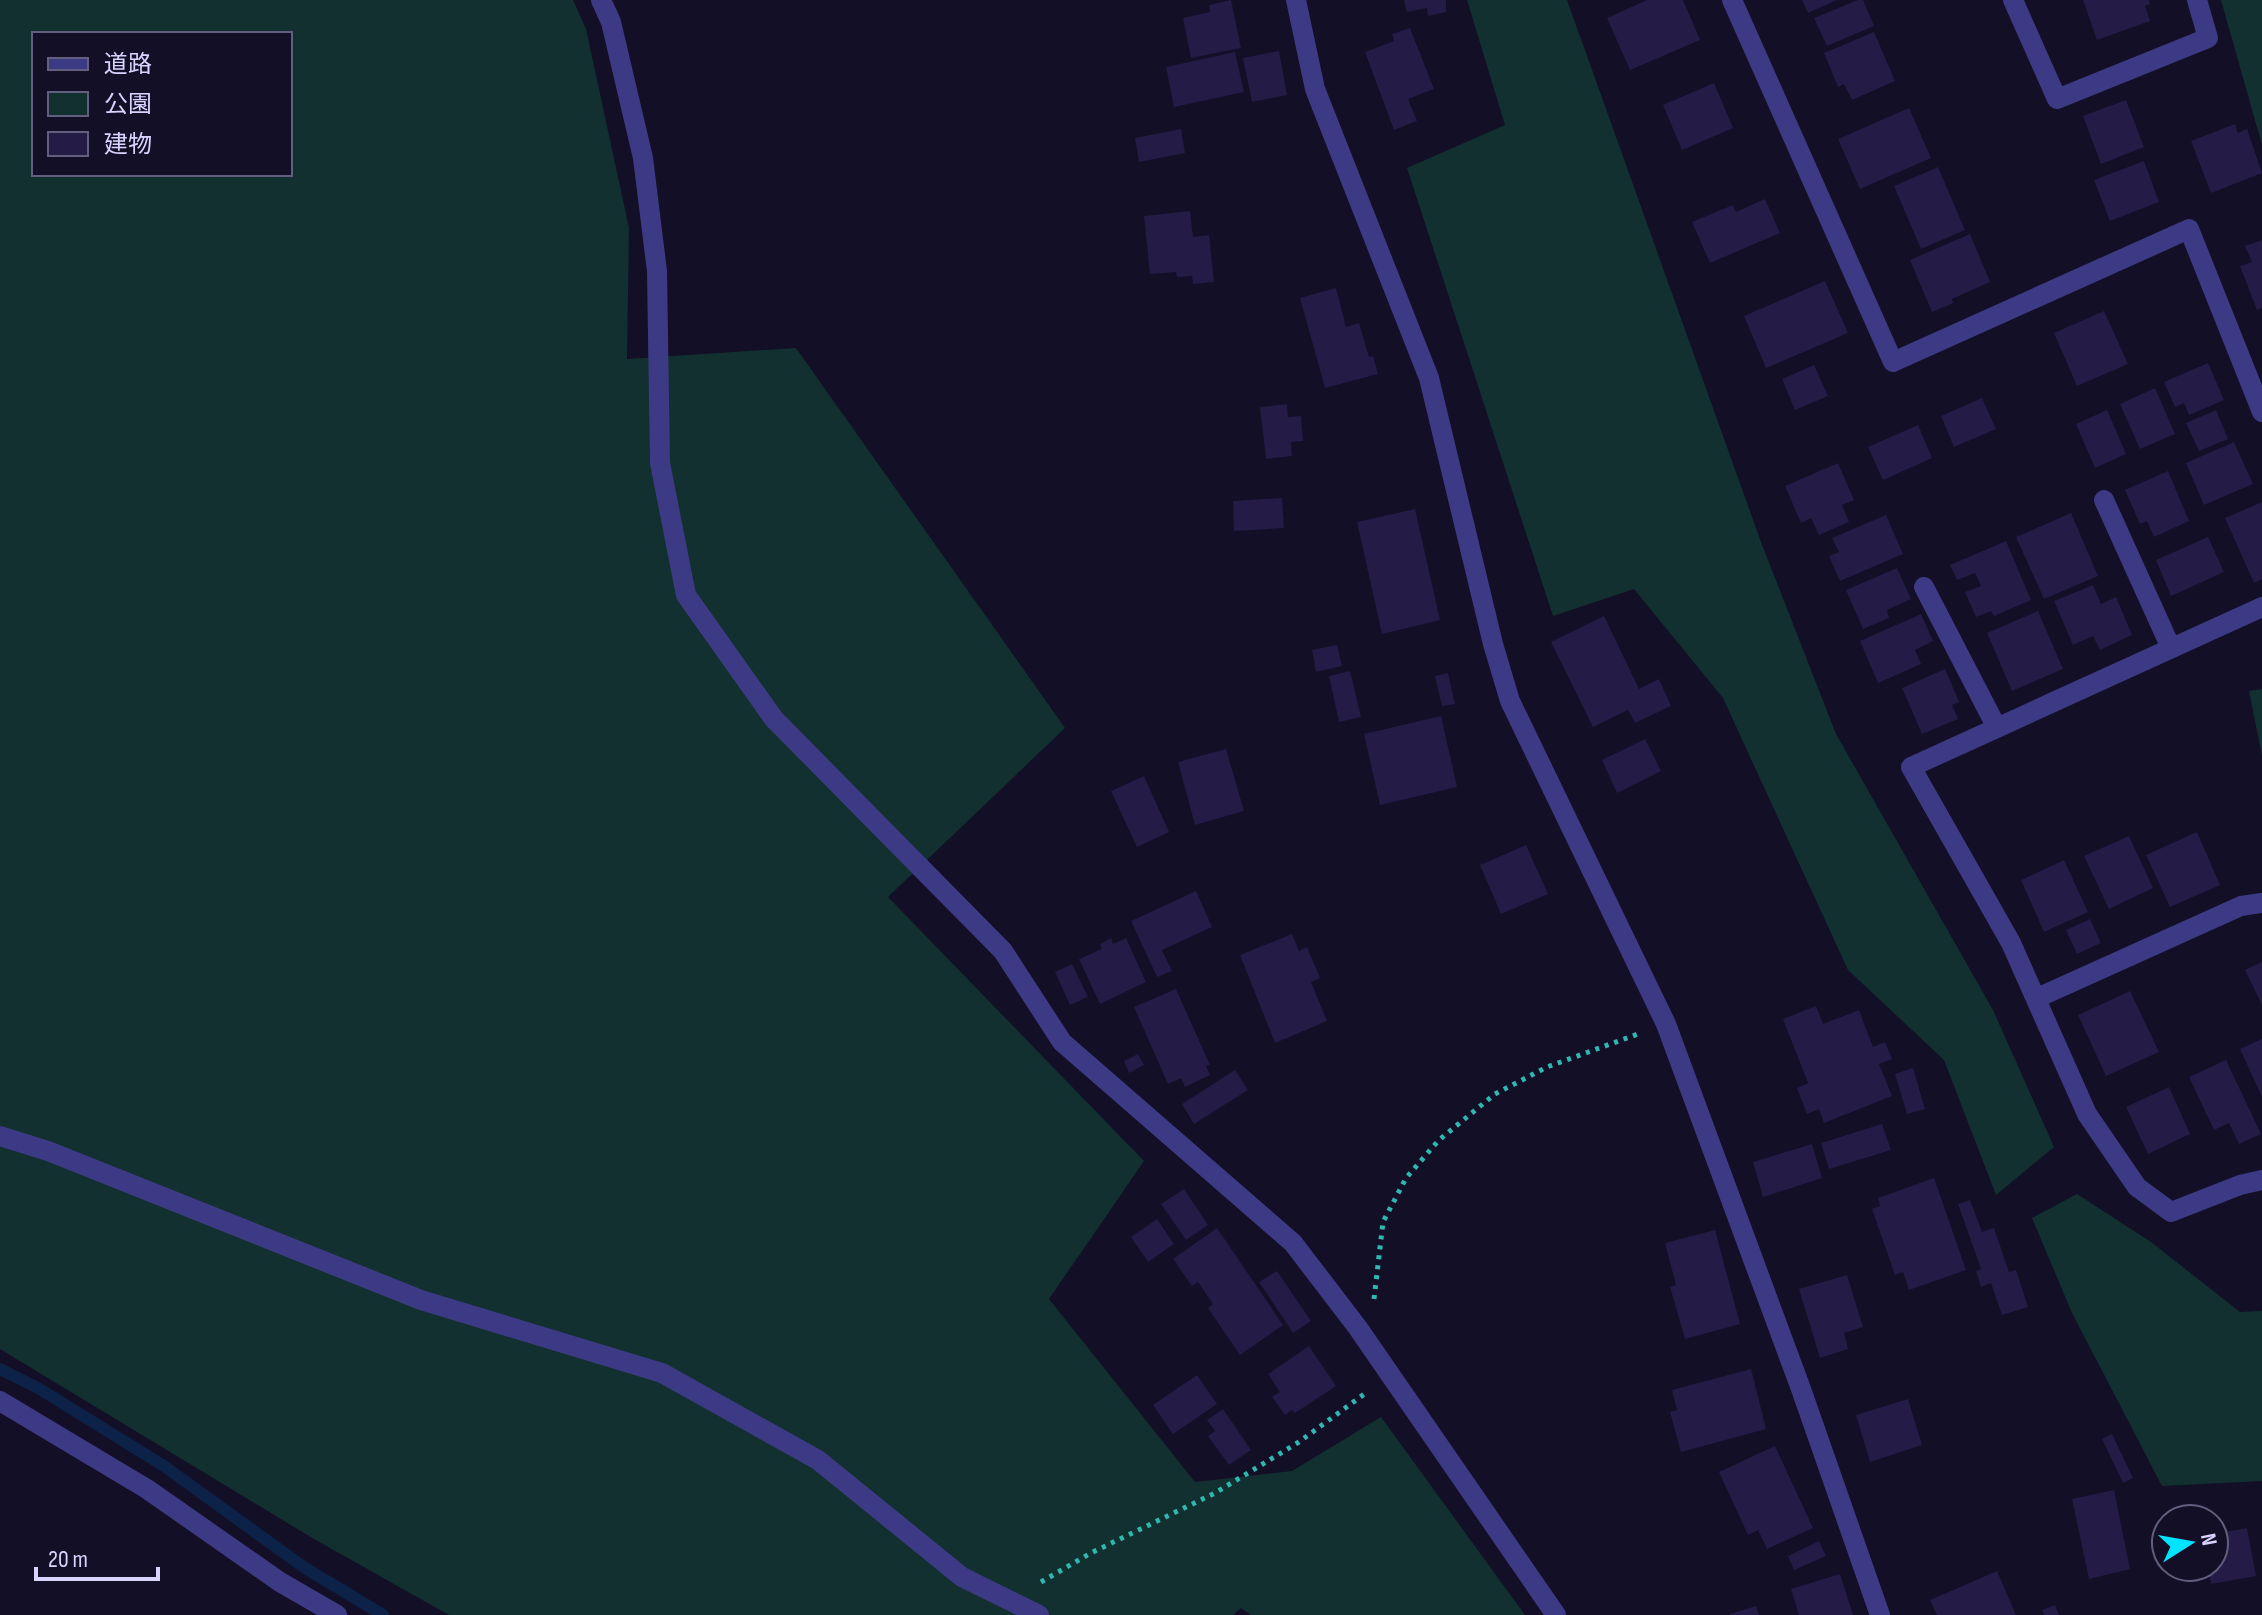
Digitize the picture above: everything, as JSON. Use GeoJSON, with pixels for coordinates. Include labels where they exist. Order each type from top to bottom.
{"type":"FeatureCollection","features":[{"type":"Feature","properties":{"kind":"street"},"geometry":{"type":"LineString","coordinates":[[601,0],[611,22],[643,158],[657,271],[660,463],[686,595],[774,719],[1003,951],[1062,1042],[1293,1243],[1358,1328],[1556,1615]]}},
{"type":"Feature","properties":{"kind":"street"},"geometry":{"type":"LineString","coordinates":[[1296,0],[1315,89],[1429,378],[1493,644],[1510,701],[1666,1024],[1801,1389],[1880,1615]]}},
{"type":"Feature","properties":{"kind":"street"},"geometry":{"type":"LineString","coordinates":[[1732,0],[1893,362],[2189,229],[2262,412]]}},
{"type":"Feature","properties":{"kind":"street"},"geometry":{"type":"LineString","coordinates":[[2013,0],[2057,99],[2208,38],[2197,0]]}},
{"type":"Feature","properties":{"kind":"street"},"geometry":{"type":"LineString","coordinates":[[2104,500],[2171,648]]}},
{"type":"Feature","properties":{"kind":"street"},"geometry":{"type":"LineString","coordinates":[[1924,587],[1997,728]]}},
{"type":"Feature","properties":{"kind":"street"},"geometry":{"type":"LineString","coordinates":[[2262,607],[1911,767],[2011,943],[2087,1114],[2137,1187],[2171,1212],[2240,1185],[2262,1180]]}},
{"type":"Feature","properties":{"kind":"street"},"geometry":{"type":"LineString","coordinates":[[2037,998],[2241,906],[2262,903]]}},
{"type":"Feature","properties":{"kind":"street"},"geometry":{"type":"LineString","coordinates":[[0,1136],[48,1151],[421,1300],[662,1373],[818,1460],[962,1577],[1039,1615]]}},
{"type":"Feature","properties":{"kind":"street"},"geometry":{"type":"LineString","coordinates":[[0,1401],[147,1489],[280,1582],[337,1615]]}},
{"type":"Feature","properties":{"kind":"path"},"geometry":{"type":"LineString","coordinates":[[1358,1328],[1373,1309],[1383,1222],[1406,1178],[1439,1140],[1495,1094],[1547,1067],[1666,1024]]}},
{"type":"Feature","properties":{"kind":"path"},"geometry":{"type":"LineString","coordinates":[[1015,1603],[1044,1580],[1091,1553],[1239,1479],[1299,1442],[1390,1375]]}},
{"type":"Feature","properties":{"kind":"green space"},"geometry":{"type":"Polygon","coordinates":[[[0,0],[573,0],[586,29],[629,228],[627,359],[796,348],[1065,728],[888,897],[1144,1161],[1049,1299],[1195,1482],[1292,1471],[1381,1417],[1525,1615],[1251,1615],[1241,1608],[1233,1615],[449,1615],[314,1539],[0,1349],[0,0]]]}},
{"type":"Feature","properties":{"kind":"green space"},"geometry":{"type":"Polygon","coordinates":[[[1467,0],[1567,0],[1761,542],[1836,734],[1993,1010],[2054,1147],[1996,1195],[1944,1060],[1848,970],[1723,698],[1634,589],[1553,616],[1407,168],[1505,125],[1467,0]]]}},
{"type":"Feature","properties":{"kind":"green space"},"geometry":{"type":"Polygon","coordinates":[[[2221,0],[2262,0],[2262,145],[2221,0]]]}},
{"type":"Feature","properties":{"kind":"green space"},"geometry":{"type":"Polygon","coordinates":[[[2262,689],[2262,756],[2249,691],[2262,689]]]}},
{"type":"Feature","properties":{"kind":"green space"},"geometry":{"type":"Polygon","coordinates":[[[2077,1194],[2151,1242],[2240,1312],[2262,1311],[2262,1481],[2162,1486],[2072,1313],[2032,1218],[2077,1194]]]}},
{"type":"Feature","properties":{"kind":"building"},"geometry":{"type":"Polygon","coordinates":[[[1231,0],[1241,48],[1191,58],[1183,18],[1210,12],[1209,5],[1231,0]]]}},
{"type":"Feature","properties":{"kind":"building"},"geometry":{"type":"Polygon","coordinates":[[[1404,0],[1446,0],[1446,12],[1428,16],[1427,8],[1407,12],[1404,0]]]}},
{"type":"Feature","properties":{"kind":"building"},"geometry":{"type":"Polygon","coordinates":[[[1647,0],[1683,0],[1700,40],[1630,70],[1607,18],[1647,0]]]}},
{"type":"Feature","properties":{"kind":"building"},"geometry":{"type":"Polygon","coordinates":[[[1802,0],[1837,0],[1808,13],[1802,0]]]}},
{"type":"Feature","properties":{"kind":"building"},"geometry":{"type":"Polygon","coordinates":[[[1863,0],[1874,26],[1827,46],[1814,18],[1863,0]]]}},
{"type":"Feature","properties":{"kind":"building"},"geometry":{"type":"Polygon","coordinates":[[[2083,0],[2149,0],[2150,4],[2145,6],[2150,21],[2097,40],[2083,0]]]}},
{"type":"Feature","properties":{"kind":"building"},"geometry":{"type":"Polygon","coordinates":[[[1410,28],[1434,89],[1408,99],[1417,121],[1394,130],[1365,52],[1394,41],[1392,34],[1410,28]]]}},
{"type":"Feature","properties":{"kind":"building"},"geometry":{"type":"Polygon","coordinates":[[[1874,32],[1895,81],[1852,100],[1844,84],[1838,87],[1824,53],[1874,32]]]}},
{"type":"Feature","properties":{"kind":"building"},"geometry":{"type":"Polygon","coordinates":[[[1279,51],[1287,95],[1252,102],[1243,58],[1279,51]]]}},
{"type":"Feature","properties":{"kind":"building"},"geometry":{"type":"Polygon","coordinates":[[[1235,52],[1244,92],[1174,107],[1166,67],[1235,52]]]}},
{"type":"Feature","properties":{"kind":"building"},"geometry":{"type":"Polygon","coordinates":[[[1714,83],[1733,128],[1682,150],[1663,105],[1714,83]]]}},
{"type":"Feature","properties":{"kind":"building"},"geometry":{"type":"Polygon","coordinates":[[[2126,100],[2144,147],[2101,164],[2083,116],[2126,100]]]}},
{"type":"Feature","properties":{"kind":"building"},"geometry":{"type":"Polygon","coordinates":[[[1909,108],[1931,158],[1860,189],[1838,139],[1909,108]]]}},
{"type":"Feature","properties":{"kind":"building"},"geometry":{"type":"Polygon","coordinates":[[[2235,124],[2238,133],[2247,129],[2262,173],[2211,193],[2191,141],[2235,124]]]}},
{"type":"Feature","properties":{"kind":"building"},"geometry":{"type":"Polygon","coordinates":[[[1181,129],[1185,153],[1139,162],[1135,138],[1181,129]]]}},
{"type":"Feature","properties":{"kind":"building"},"geometry":{"type":"Polygon","coordinates":[[[2144,161],[2159,202],[2110,221],[2094,180],[2144,161]]]}},
{"type":"Feature","properties":{"kind":"building"},"geometry":{"type":"Polygon","coordinates":[[[1938,167],[1965,230],[1921,249],[1894,186],[1938,167]]]}},
{"type":"Feature","properties":{"kind":"building"},"geometry":{"type":"Polygon","coordinates":[[[1765,199],[1780,233],[1710,263],[1692,222],[1733,205],[1736,212],[1765,199]]]}},
{"type":"Feature","properties":{"kind":"building"},"geometry":{"type":"Polygon","coordinates":[[[1190,211],[1193,237],[1209,235],[1214,282],[1193,284],[1192,276],[1177,277],[1176,272],[1150,274],[1144,216],[1190,211]]]}},
{"type":"Feature","properties":{"kind":"building"},"geometry":{"type":"Polygon","coordinates":[[[1970,234],[1990,282],[1932,312],[1910,260],[1970,234]]]}},
{"type":"Feature","properties":{"kind":"building"},"geometry":{"type":"Polygon","coordinates":[[[2262,240],[2262,308],[2257,310],[2240,266],[2252,262],[2245,246],[2262,240]]]}},
{"type":"Feature","properties":{"kind":"building"},"geometry":{"type":"Polygon","coordinates":[[[1825,281],[1848,333],[1766,368],[1744,316],[1825,281]]]}},
{"type":"Feature","properties":{"kind":"building"},"geometry":{"type":"Polygon","coordinates":[[[1336,288],[1346,327],[1359,323],[1369,357],[1373,356],[1378,374],[1325,388],[1300,298],[1336,288]]]}},
{"type":"Feature","properties":{"kind":"building"},"geometry":{"type":"Polygon","coordinates":[[[2104,311],[2128,364],[2077,386],[2054,333],[2104,311]]]}},
{"type":"Feature","properties":{"kind":"building"},"geometry":{"type":"Polygon","coordinates":[[[2208,363],[2224,400],[2189,415],[2184,403],[2175,407],[2164,382],[2208,363]]]}},
{"type":"Feature","properties":{"kind":"building"},"geometry":{"type":"Polygon","coordinates":[[[1814,365],[1828,396],[1795,410],[1782,379],[1814,365]]]}},
{"type":"Feature","properties":{"kind":"building"},"geometry":{"type":"Polygon","coordinates":[[[2155,388],[2175,434],[2140,449],[2120,404],[2155,388]]]}},
{"type":"Feature","properties":{"kind":"building"},"geometry":{"type":"Polygon","coordinates":[[[1982,398],[1996,429],[1954,447],[1941,416],[1982,398]]]}},
{"type":"Feature","properties":{"kind":"building"},"geometry":{"type":"Polygon","coordinates":[[[1287,404],[1288,417],[1301,416],[1303,441],[1291,442],[1292,456],[1266,459],[1260,407],[1287,404]]]}},
{"type":"Feature","properties":{"kind":"building"},"geometry":{"type":"Polygon","coordinates":[[[2107,410],[2126,454],[2095,468],[2076,424],[2107,410]]]}},
{"type":"Feature","properties":{"kind":"building"},"geometry":{"type":"Polygon","coordinates":[[[2216,410],[2228,439],[2199,451],[2186,423],[2216,410]]]}},
{"type":"Feature","properties":{"kind":"building"},"geometry":{"type":"Polygon","coordinates":[[[1918,425],[1932,458],[1883,480],[1868,447],[1918,425]]]}},
{"type":"Feature","properties":{"kind":"building"},"geometry":{"type":"Polygon","coordinates":[[[2234,442],[2253,484],[2204,505],[2186,463],[2234,442]]]}},
{"type":"Feature","properties":{"kind":"building"},"geometry":{"type":"Polygon","coordinates":[[[1838,463],[1854,500],[1842,505],[1849,522],[1819,535],[1811,518],[1801,523],[1785,486],[1838,463]]]}},
{"type":"Feature","properties":{"kind":"building"},"geometry":{"type":"Polygon","coordinates":[[[2168,471],[2189,521],[2154,537],[2147,521],[2140,524],[2125,490],[2168,471]]]}},
{"type":"Feature","properties":{"kind":"building"},"geometry":{"type":"Polygon","coordinates":[[[1282,498],[1284,528],[1234,531],[1233,501],[1282,498]]]}},
{"type":"Feature","properties":{"kind":"building"},"geometry":{"type":"Polygon","coordinates":[[[2262,502],[2262,579],[2254,583],[2225,518],[2262,502]]]}},
{"type":"Feature","properties":{"kind":"building"},"geometry":{"type":"Polygon","coordinates":[[[1415,509],[1440,620],[1382,634],[1357,522],[1415,509]]]}},
{"type":"Feature","properties":{"kind":"building"},"geometry":{"type":"Polygon","coordinates":[[[2071,513],[2098,576],[2044,599],[2016,537],[2071,513]]]}},
{"type":"Feature","properties":{"kind":"building"},"geometry":{"type":"Polygon","coordinates":[[[1886,515],[1903,554],[1840,581],[1829,556],[1839,552],[1832,538],[1886,515]]]}},
{"type":"Feature","properties":{"kind":"building"},"geometry":{"type":"Polygon","coordinates":[[[2208,537],[2224,572],[2171,596],[2156,560],[2208,537]]]}},
{"type":"Feature","properties":{"kind":"building"},"geometry":{"type":"Polygon","coordinates":[[[2006,541],[2031,600],[1994,616],[1991,611],[1976,617],[1965,592],[1981,586],[1975,573],[1957,580],[1950,565],[2006,541]]]}},
{"type":"Feature","properties":{"kind":"building"},"geometry":{"type":"Polygon","coordinates":[[[1897,568],[1911,599],[1887,610],[1889,618],[1863,629],[1846,590],[1897,568]]]}},
{"type":"Feature","properties":{"kind":"building"},"geometry":{"type":"Polygon","coordinates":[[[2093,585],[2101,604],[2116,597],[2132,635],[2100,650],[2093,636],[2073,645],[2054,601],[2093,585]]]}},
{"type":"Feature","properties":{"kind":"building"},"geometry":{"type":"Polygon","coordinates":[[[2038,611],[2063,669],[2012,691],[1987,633],[2038,611]]]}},
{"type":"Feature","properties":{"kind":"building"},"geometry":{"type":"Polygon","coordinates":[[[1921,614],[1933,641],[1915,650],[1921,664],[1878,683],[1860,641],[1921,614]]]}},
{"type":"Feature","properties":{"kind":"building"},"geometry":{"type":"Polygon","coordinates":[[[1604,616],[1639,689],[1659,679],[1671,706],[1635,723],[1628,710],[1593,727],[1551,642],[1604,616]]]}},
{"type":"Feature","properties":{"kind":"building"},"geometry":{"type":"Polygon","coordinates":[[[1337,645],[1342,666],[1316,672],[1312,650],[1337,645]]]}},
{"type":"Feature","properties":{"kind":"building"},"geometry":{"type":"Polygon","coordinates":[[[1945,669],[1959,702],[1952,705],[1958,719],[1922,734],[1902,688],[1945,669]]]}},
{"type":"Feature","properties":{"kind":"building"},"geometry":{"type":"Polygon","coordinates":[[[1350,671],[1361,717],[1339,722],[1329,676],[1350,671]]]}},
{"type":"Feature","properties":{"kind":"building"},"geometry":{"type":"Polygon","coordinates":[[[1448,673],[1455,704],[1442,706],[1435,676],[1448,673]]]}},
{"type":"Feature","properties":{"kind":"building"},"geometry":{"type":"Polygon","coordinates":[[[1441,716],[1457,787],[1380,805],[1364,734],[1441,716]]]}},
{"type":"Feature","properties":{"kind":"building"},"geometry":{"type":"Polygon","coordinates":[[[1645,739],[1661,771],[1617,793],[1602,760],[1645,739]]]}},
{"type":"Feature","properties":{"kind":"building"},"geometry":{"type":"Polygon","coordinates":[[[1226,749],[1244,811],[1195,825],[1178,762],[1226,749]]]}},
{"type":"Feature","properties":{"kind":"building"},"geometry":{"type":"Polygon","coordinates":[[[1144,776],[1169,832],[1137,847],[1111,791],[1144,776]]]}},
{"type":"Feature","properties":{"kind":"building"},"geometry":{"type":"Polygon","coordinates":[[[2197,832],[2220,885],[2170,907],[2146,855],[2197,832]]]}},
{"type":"Feature","properties":{"kind":"building"},"geometry":{"type":"Polygon","coordinates":[[[2129,836],[2153,888],[2109,909],[2084,856],[2129,836]]]}},
{"type":"Feature","properties":{"kind":"building"},"geometry":{"type":"Polygon","coordinates":[[[1526,845],[1548,894],[1501,914],[1480,865],[1526,845]]]}},
{"type":"Feature","properties":{"kind":"building"},"geometry":{"type":"Polygon","coordinates":[[[2064,860],[2088,912],[2044,932],[2021,880],[2064,860]]]}},
{"type":"Feature","properties":{"kind":"building"},"geometry":{"type":"Polygon","coordinates":[[[1196,891],[1212,927],[1162,950],[1172,971],[1157,977],[1131,921],[1196,891]]]}},
{"type":"Feature","properties":{"kind":"building"},"geometry":{"type":"Polygon","coordinates":[[[2090,919],[2101,943],[2077,954],[2066,930],[2090,919]]]}},
{"type":"Feature","properties":{"kind":"building"},"geometry":{"type":"Polygon","coordinates":[[[1292,934],[1299,951],[1307,947],[1320,978],[1311,982],[1327,1021],[1275,1043],[1240,955],[1292,934]]]}},
{"type":"Feature","properties":{"kind":"building"},"geometry":{"type":"Polygon","coordinates":[[[1111,938],[1113,944],[1126,938],[1146,982],[1100,1004],[1079,959],[1102,949],[1100,944],[1111,938]]]}},
{"type":"Feature","properties":{"kind":"building"},"geometry":{"type":"Polygon","coordinates":[[[2262,962],[2262,1005],[2245,970],[2262,962]]]}},
{"type":"Feature","properties":{"kind":"building"},"geometry":{"type":"Polygon","coordinates":[[[1072,964],[1088,997],[1070,1005],[1055,972],[1072,964]]]}},
{"type":"Feature","properties":{"kind":"building"},"geometry":{"type":"Polygon","coordinates":[[[1176,989],[1210,1065],[1206,1066],[1210,1075],[1185,1087],[1181,1078],[1168,1084],[1134,1007],[1176,989]]]}},
{"type":"Feature","properties":{"kind":"building"},"geometry":{"type":"Polygon","coordinates":[[[2130,991],[2159,1052],[2106,1076],[2078,1015],[2130,991]]]}},
{"type":"Feature","properties":{"kind":"building"},"geometry":{"type":"Polygon","coordinates":[[[1816,1006],[1823,1024],[1859,1010],[1873,1047],[1885,1042],[1892,1059],[1879,1064],[1892,1096],[1824,1123],[1819,1109],[1807,1114],[1797,1088],[1808,1083],[1783,1019],[1816,1006]]]}},
{"type":"Feature","properties":{"kind":"building"},"geometry":{"type":"Polygon","coordinates":[[[2262,1039],[2262,1097],[2240,1049],[2262,1039]]]}},
{"type":"Feature","properties":{"kind":"building"},"geometry":{"type":"Polygon","coordinates":[[[1138,1054],[1144,1065],[1129,1073],[1124,1061],[1138,1054]]]}},
{"type":"Feature","properties":{"kind":"building"},"geometry":{"type":"Polygon","coordinates":[[[2226,1060],[2261,1134],[2239,1144],[2229,1123],[2214,1130],[2189,1077],[2226,1060]]]}},
{"type":"Feature","properties":{"kind":"building"},"geometry":{"type":"Polygon","coordinates":[[[1913,1068],[1925,1109],[1907,1114],[1895,1074],[1913,1068]]]}},
{"type":"Feature","properties":{"kind":"building"},"geometry":{"type":"Polygon","coordinates":[[[1235,1070],[1248,1090],[1194,1124],[1182,1104],[1235,1070]]]}},
{"type":"Feature","properties":{"kind":"building"},"geometry":{"type":"Polygon","coordinates":[[[2169,1087],[2190,1134],[2148,1154],[2126,1107],[2169,1087]]]}},
{"type":"Feature","properties":{"kind":"building"},"geometry":{"type":"Polygon","coordinates":[[[1882,1124],[1891,1150],[1829,1169],[1821,1143],[1882,1124]]]}},
{"type":"Feature","properties":{"kind":"building"},"geometry":{"type":"Polygon","coordinates":[[[1812,1144],[1822,1178],[1763,1197],[1753,1162],[1812,1144]]]}},
{"type":"Feature","properties":{"kind":"building"},"geometry":{"type":"Polygon","coordinates":[[[1934,1178],[1966,1270],[1909,1290],[1903,1272],[1895,1275],[1872,1209],[1880,1206],[1878,1198],[1934,1178]]]}},
{"type":"Feature","properties":{"kind":"building"},"geometry":{"type":"Polygon","coordinates":[[[1184,1189],[1208,1225],[1186,1240],[1161,1204],[1184,1189]]]}},
{"type":"Feature","properties":{"kind":"building"},"geometry":{"type":"Polygon","coordinates":[[[1970,1200],[1982,1232],[1994,1228],[2009,1272],[2016,1270],[2028,1307],[2002,1315],[1991,1283],[1981,1287],[1976,1271],[1981,1269],[1958,1204],[1970,1200]]]}},
{"type":"Feature","properties":{"kind":"building"},"geometry":{"type":"Polygon","coordinates":[[[1157,1219],[1174,1244],[1148,1262],[1131,1237],[1157,1219]]]}},
{"type":"Feature","properties":{"kind":"building"},"geometry":{"type":"Polygon","coordinates":[[[1217,1228],[1283,1325],[1240,1355],[1208,1308],[1213,1304],[1198,1282],[1192,1286],[1173,1259],[1217,1228]]]}},
{"type":"Feature","properties":{"kind":"building"},"geometry":{"type":"Polygon","coordinates":[[[1715,1230],[1740,1324],[1685,1339],[1670,1287],[1676,1285],[1665,1243],[1715,1230]]]}},
{"type":"Feature","properties":{"kind":"building"},"geometry":{"type":"Polygon","coordinates":[[[1277,1271],[1311,1321],[1293,1333],[1259,1282],[1277,1271]]]}},
{"type":"Feature","properties":{"kind":"building"},"geometry":{"type":"Polygon","coordinates":[[[1847,1275],[1863,1327],[1844,1333],[1848,1349],[1820,1358],[1799,1289],[1847,1275]]]}},
{"type":"Feature","properties":{"kind":"building"},"geometry":{"type":"Polygon","coordinates":[[[1309,1346],[1336,1386],[1295,1413],[1292,1410],[1285,1415],[1272,1397],[1280,1392],[1268,1374],[1309,1346]]]}},
{"type":"Feature","properties":{"kind":"building"},"geometry":{"type":"Polygon","coordinates":[[[1751,1369],[1766,1429],[1681,1452],[1670,1412],[1677,1410],[1672,1390],[1751,1369]]]}},
{"type":"Feature","properties":{"kind":"building"},"geometry":{"type":"Polygon","coordinates":[[[1197,1375],[1217,1404],[1173,1434],[1153,1405],[1197,1375]]]}},
{"type":"Feature","properties":{"kind":"building"},"geometry":{"type":"Polygon","coordinates":[[[1908,1399],[1922,1445],[1870,1462],[1856,1415],[1908,1399]]]}},
{"type":"Feature","properties":{"kind":"building"},"geometry":{"type":"Polygon","coordinates":[[[1223,1409],[1251,1450],[1229,1465],[1208,1436],[1215,1431],[1207,1420],[1223,1409]]]}},
{"type":"Feature","properties":{"kind":"building"},"geometry":{"type":"Polygon","coordinates":[[[2112,1434],[2133,1478],[2123,1483],[2102,1439],[2112,1434]]]}},
{"type":"Feature","properties":{"kind":"building"},"geometry":{"type":"Polygon","coordinates":[[[1775,1446],[1813,1528],[1767,1549],[1758,1530],[1748,1535],[1719,1472],[1775,1446]]]}},
{"type":"Feature","properties":{"kind":"building"},"geometry":{"type":"Polygon","coordinates":[[[2114,1490],[2130,1569],[2089,1579],[2072,1499],[2114,1490]]]}},
{"type":"Feature","properties":{"kind":"building"},"geometry":{"type":"Polygon","coordinates":[[[2247,1528],[2256,1576],[2230,1581],[2230,1531],[2247,1528]]]}},
{"type":"Feature","properties":{"kind":"building"},"geometry":{"type":"Polygon","coordinates":[[[1819,1541],[1826,1556],[1794,1570],[1788,1556],[1819,1541]]]}},
{"type":"Feature","properties":{"kind":"building"},"geometry":{"type":"Polygon","coordinates":[[[1997,1571],[2016,1615],[1937,1615],[1930,1600],[1997,1571]]]}},
{"type":"Feature","properties":{"kind":"building"},"geometry":{"type":"Polygon","coordinates":[[[1840,1574],[1853,1615],[1799,1615],[1791,1589],[1840,1574]]]}},
{"type":"Feature","properties":{"kind":"building"},"geometry":{"type":"Polygon","coordinates":[[[2055,1605],[2059,1615],[2044,1615],[2042,1610],[2055,1605]]]}},
{"type":"Feature","properties":{"kind":"building"},"geometry":{"type":"Polygon","coordinates":[[[1756,1606],[1759,1615],[1730,1615],[1730,1614],[1756,1606]]]}},
{"type":"Feature","properties":{"kind":"waterway"},"geometry":{"type":"LineString","coordinates":[[0,1369],[38,1388],[164,1466],[305,1568],[383,1615]]}}]}
